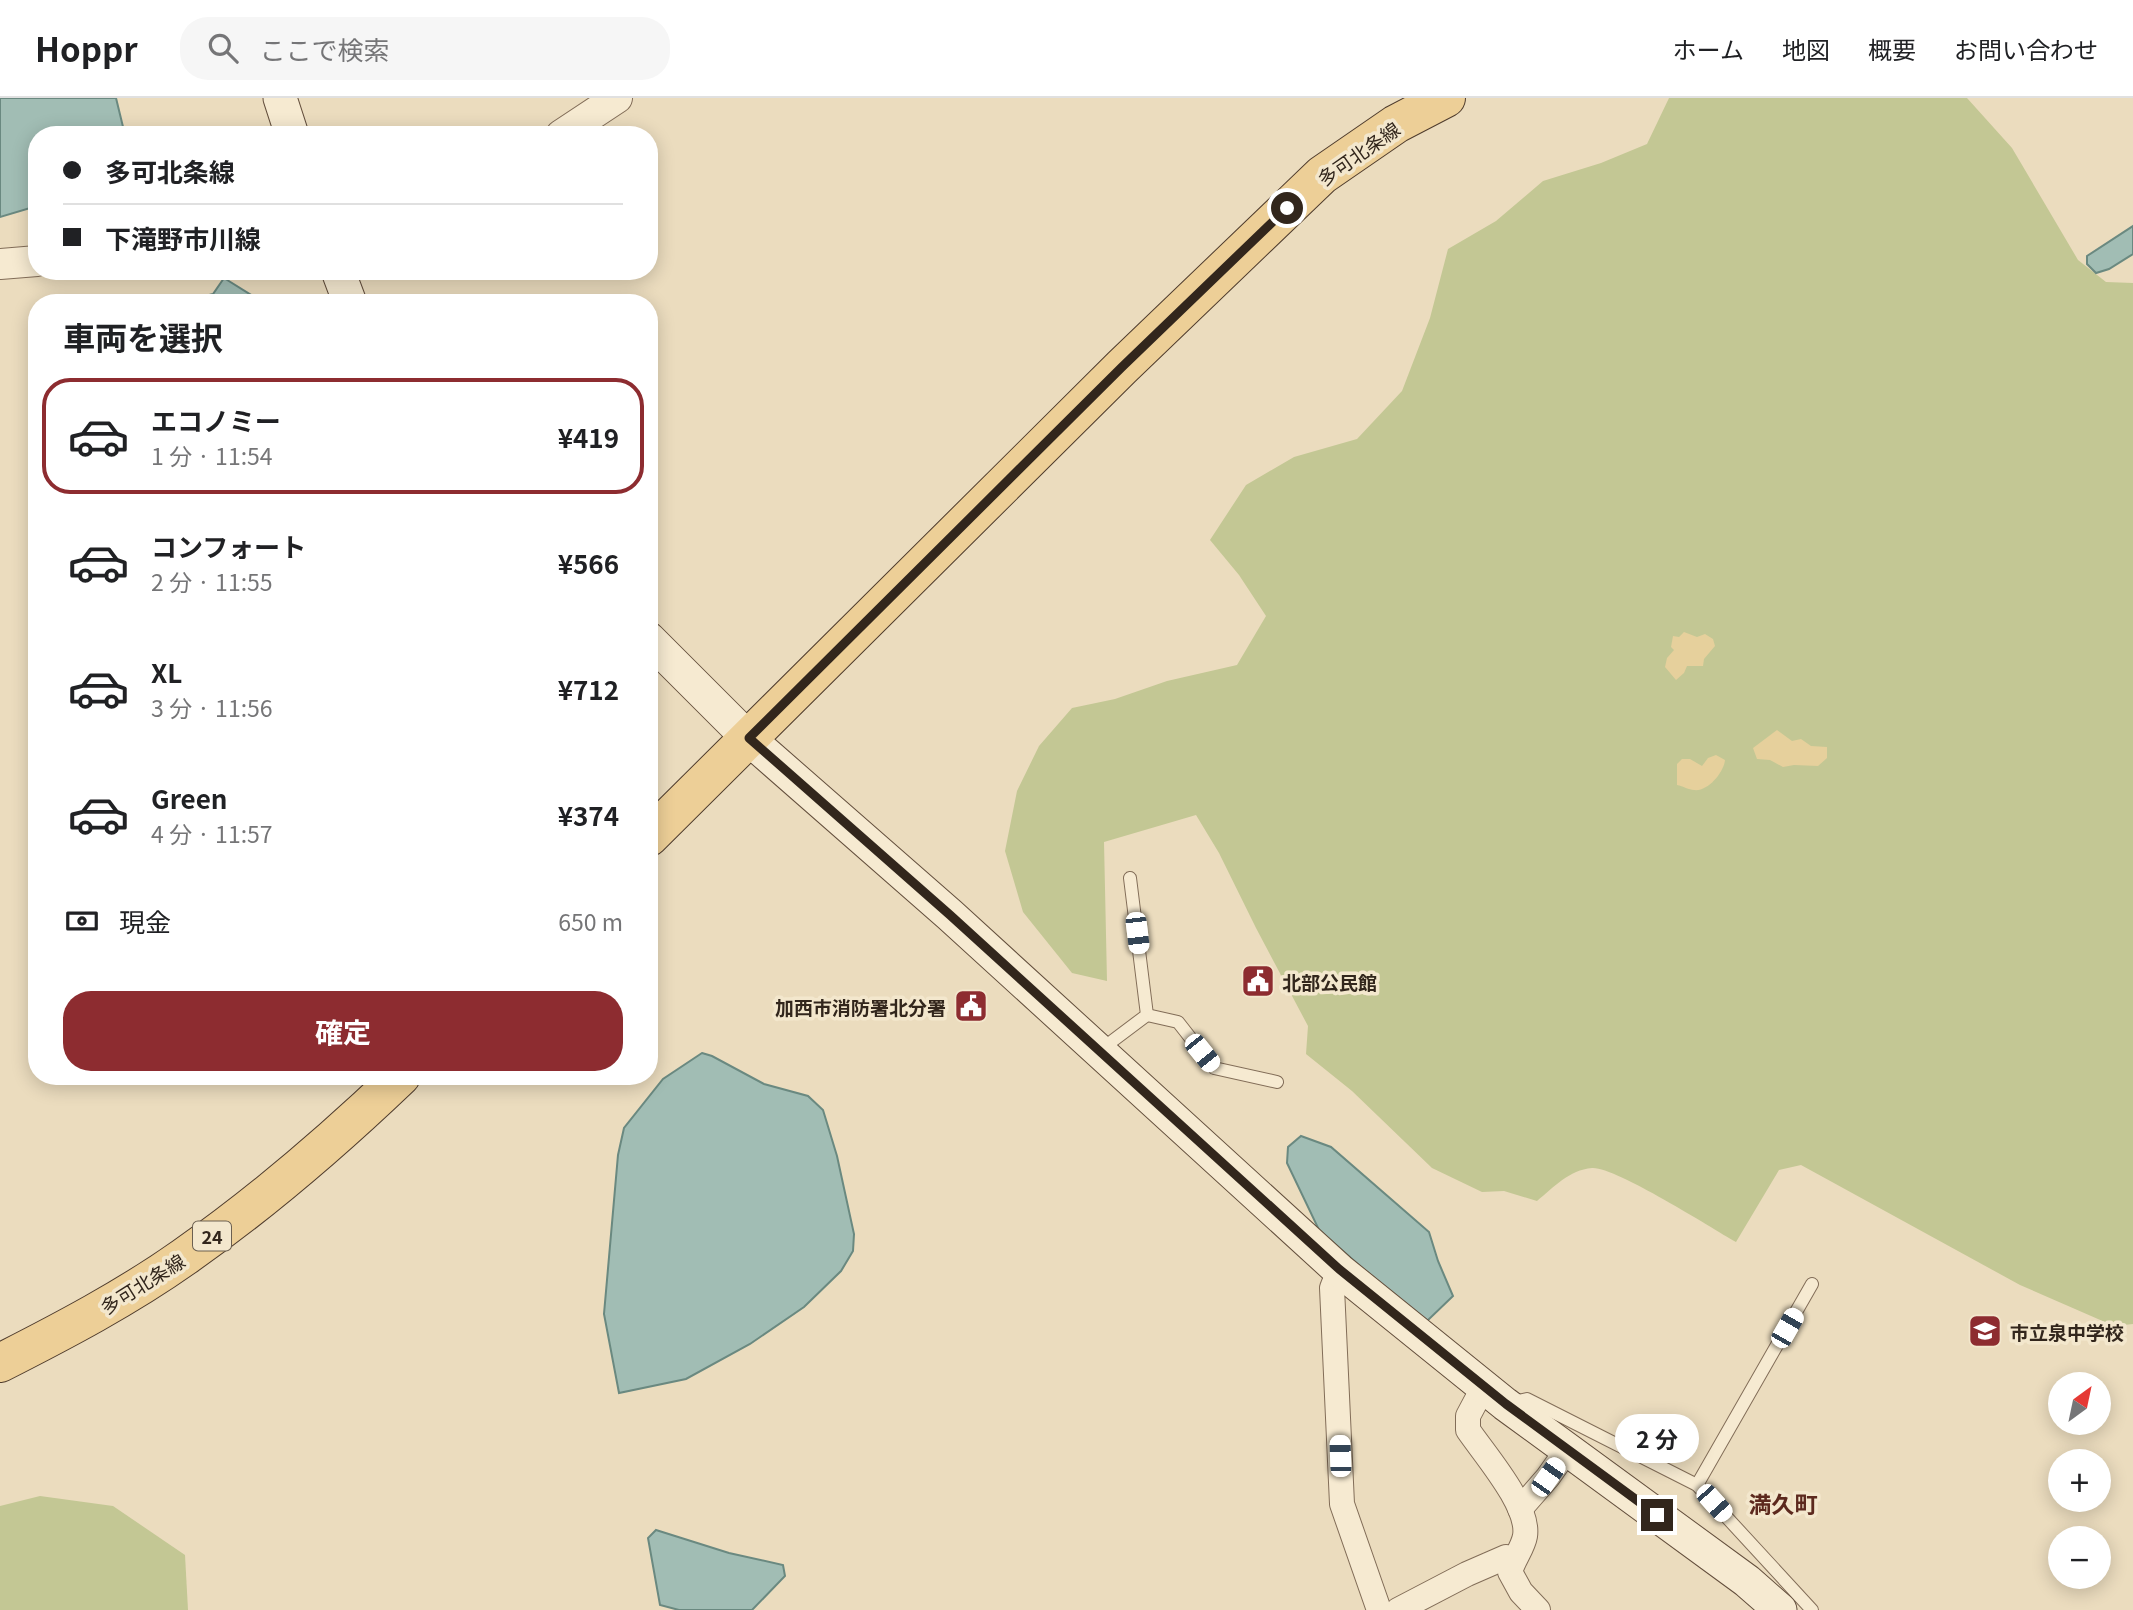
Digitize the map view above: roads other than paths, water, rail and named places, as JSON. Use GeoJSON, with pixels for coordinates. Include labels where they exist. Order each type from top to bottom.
{"type":"FeatureCollection","features":[{"type":"Feature","properties":{"kind":"main road"},"geometry":{"type":"LineString","coordinates":[[280,98],[289,126]]}},
{"type":"Feature","properties":{"kind":"main road","name":"多可北条線"},"geometry":{"type":"LineString","coordinates":[[658,828],[1122,367],[1322,175],[1396,124],[1446,98]]}},
{"type":"Feature","properties":{"kind":"main road"},"geometry":{"type":"LineString","coordinates":[[658,648],[749,738],[940,906],[1339,1269],[1495,1395],[1747,1580],[1780,1610]]}},
{"type":"Feature","properties":{"kind":"main road","name":"多可北条線"},"geometry":{"type":"LineString","coordinates":[[0,1363],[132,1291],[185,1256],[295,1171],[391,1085]]}},
{"type":"Feature","properties":{"kind":"street"},"geometry":{"type":"LineString","coordinates":[[575,126],[617,98]]}},
{"type":"Feature","properties":{"kind":"street"},"geometry":{"type":"LineString","coordinates":[[0,264],[28,262]]}},
{"type":"Feature","properties":{"kind":"street"},"geometry":{"type":"LineString","coordinates":[[1339,1269],[1332,1288],[1342,1504],[1379,1610]]}},
{"type":"Feature","properties":{"kind":"street"},"geometry":{"type":"LineString","coordinates":[[1495,1395],[1468,1416],[1468,1430],[1525,1517],[1525,1538],[1510,1572],[1521,1592],[1538,1610]]}},
{"type":"Feature","properties":{"kind":"street"},"geometry":{"type":"LineString","coordinates":[[1520,1509],[1567,1450]]}},
{"type":"Feature","properties":{"kind":"street"},"geometry":{"type":"LineString","coordinates":[[1398,1610],[1506,1557],[1513,1560]]}},
{"type":"Feature","properties":{"kind":"lane"},"geometry":{"type":"LineString","coordinates":[[1130,878],[1147,1015]]}},
{"type":"Feature","properties":{"kind":"lane"},"geometry":{"type":"LineString","coordinates":[[1099,1051],[1147,1015]]}},
{"type":"Feature","properties":{"kind":"lane"},"geometry":{"type":"LineString","coordinates":[[1147,1015],[1178,1023],[1214,1068],[1277,1082]]}},
{"type":"Feature","properties":{"kind":"lane"},"geometry":{"type":"LineString","coordinates":[[1698,1485],[1812,1284]]}},
{"type":"Feature","properties":{"kind":"lane"},"geometry":{"type":"LineString","coordinates":[[1495,1395],[1527,1399],[1698,1485],[1812,1610]]}},
{"type":"Feature","properties":{"kind":"water"},"geometry":{"type":"Polygon","coordinates":[[[0,98],[116,98],[123,126],[28,126],[28,209],[0,217],[0,98]]]}},
{"type":"Feature","properties":{"kind":"water"},"geometry":{"type":"Polygon","coordinates":[[[2133,226],[2133,254],[2109,269],[2096,273],[2087,264],[2087,256],[2133,226]]]}},
{"type":"Feature","properties":{"kind":"water"},"geometry":{"type":"Polygon","coordinates":[[[223,280],[227,280],[250,294],[213,294],[223,280]]]}},
{"type":"Feature","properties":{"kind":"water"},"geometry":{"type":"Polygon","coordinates":[[[702,1053],[764,1084],[808,1096],[823,1110],[837,1156],[854,1234],[853,1251],[841,1271],[804,1307],[750,1344],[686,1379],[619,1393],[604,1314],[618,1155],[624,1128],[663,1079],[702,1053]]]}},
{"type":"Feature","properties":{"kind":"water"},"geometry":{"type":"Polygon","coordinates":[[[1301,1136],[1331,1147],[1429,1232],[1453,1296],[1425,1323],[1319,1230],[1287,1163],[1288,1147],[1301,1136]]]}},
{"type":"Feature","properties":{"kind":"water"},"geometry":{"type":"Polygon","coordinates":[[[656,1530],[729,1553],[783,1565],[785,1576],[752,1610],[679,1610],[660,1605],[648,1538],[656,1530]]]}},
{"type":"Feature","properties":{"kind":"place","name":"北部公民館"},"geometry":{"type":"Point","coordinates":[1258,981]}},
{"type":"Feature","properties":{"kind":"place","name":"加西市消防署北分署"},"geometry":{"type":"Point","coordinates":[971,1006]}},
{"type":"Feature","properties":{"kind":"place","name":"市立泉中学校"},"geometry":{"type":"Point","coordinates":[1985,1331]}},
{"type":"Feature","properties":{"kind":"district","name":"満久町"},"geometry":{"type":"Point","coordinates":[1783,1503]}}]}
